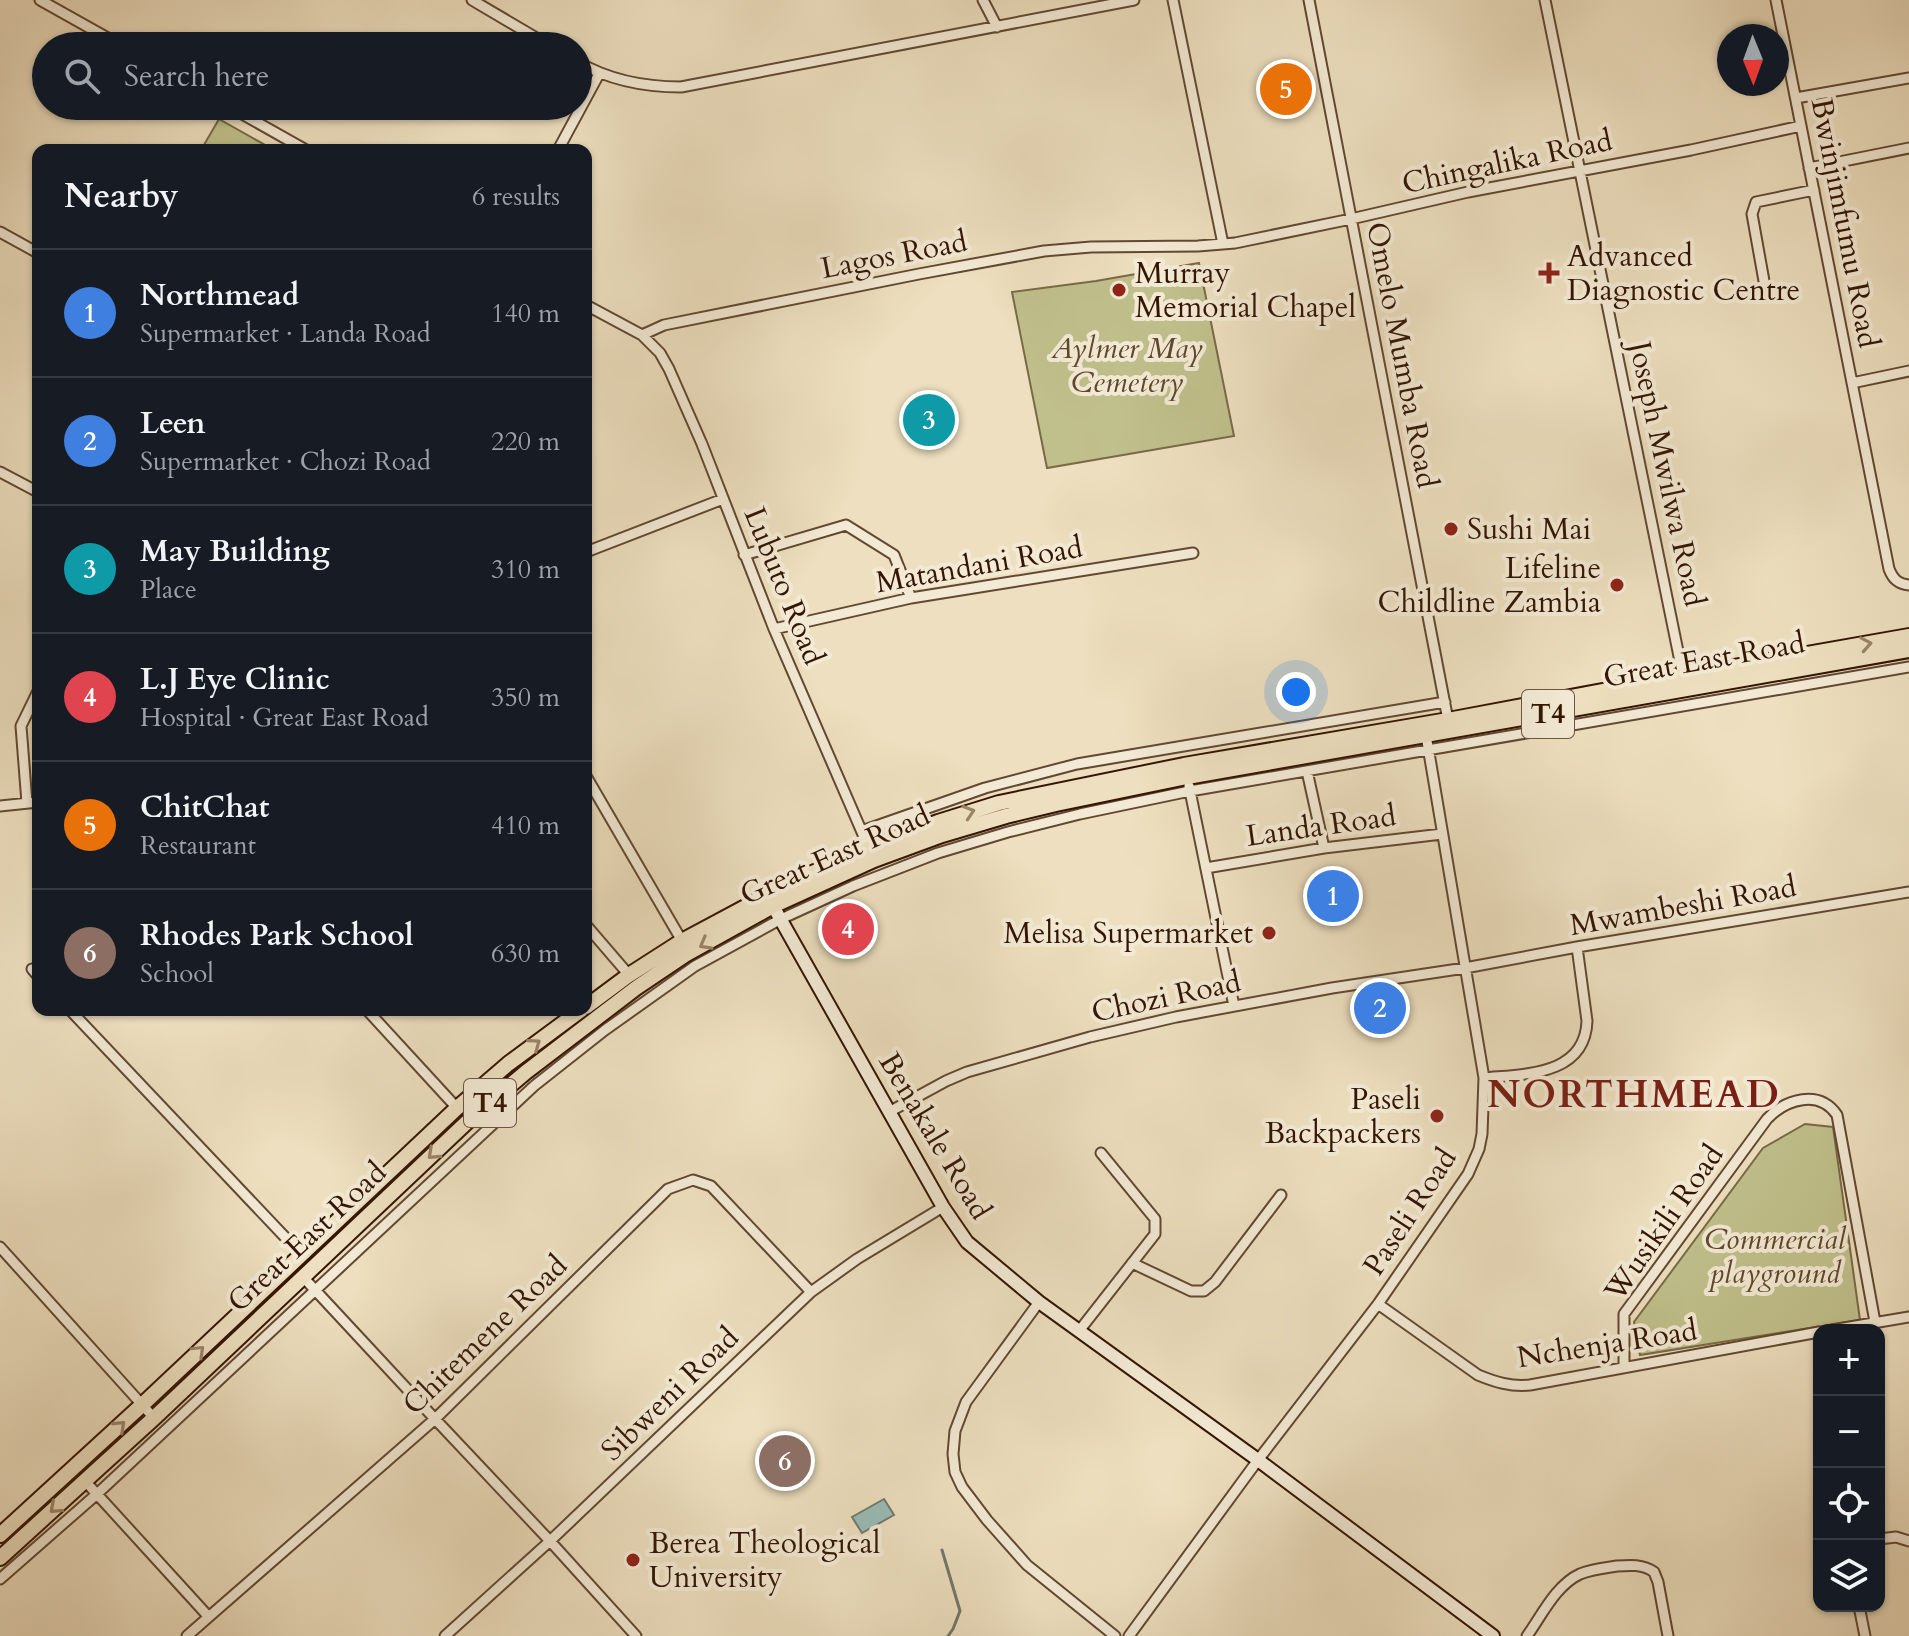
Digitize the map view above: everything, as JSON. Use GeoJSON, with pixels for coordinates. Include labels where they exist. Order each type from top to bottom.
{"type":"FeatureCollection","features":[{"type":"Feature","properties":{"kind":"main road","name":"Great East Road"},"geometry":{"type":"LineString","coordinates":[[1187,778],[1448,720],[1909,636]]}},
{"type":"Feature","properties":{"kind":"main road","name":"Great East Road"},"geometry":{"type":"LineString","coordinates":[[0,1558],[154,1418],[466,1123],[526,1072],[636,988],[685,955],[777,913],[872,854],[938,822],[999,803],[1331,759],[1909,650]]}},
{"type":"Feature","properties":{"kind":"main road","name":"Great East Road"},"geometry":{"type":"LineString","coordinates":[[592,1002],[682,941],[794,881],[872,854]]}},
{"type":"Feature","properties":{"kind":"main road","name":"Great East Road"},"geometry":{"type":"LineString","coordinates":[[0,1535],[457,1108],[508,1064],[573,1016]]}},
{"type":"Feature","properties":{"kind":"street"},"geometry":{"type":"LineString","coordinates":[[40,0],[97,32]]}},
{"type":"Feature","properties":{"kind":"street"},"geometry":{"type":"LineString","coordinates":[[472,0],[526,32]]}},
{"type":"Feature","properties":{"kind":"street"},"geometry":{"type":"LineString","coordinates":[[983,0],[997,27]]}},
{"type":"Feature","properties":{"kind":"street"},"geometry":{"type":"LineString","coordinates":[[592,70],[642,84],[681,87],[1134,0]]}},
{"type":"Feature","properties":{"kind":"street"},"geometry":{"type":"LineString","coordinates":[[1173,0],[1223,244]]}},
{"type":"Feature","properties":{"kind":"street","name":"Omelo Mumba Road"},"geometry":{"type":"LineString","coordinates":[[1309,0],[1448,720]]}},
{"type":"Feature","properties":{"kind":"street","name":"Joseph Mwilwa Road"},"geometry":{"type":"LineString","coordinates":[[1545,0],[1683,676]]}},
{"type":"Feature","properties":{"kind":"street","name":"Bwinjimfumu Road"},"geometry":{"type":"LineString","coordinates":[[1776,0],[1889,569],[1900,584],[1909,585]]}},
{"type":"Feature","properties":{"kind":"street"},"geometry":{"type":"LineString","coordinates":[[592,87],[599,74]]}},
{"type":"Feature","properties":{"kind":"street"},"geometry":{"type":"LineString","coordinates":[[1796,98],[1909,78]]}},
{"type":"Feature","properties":{"kind":"street"},"geometry":{"type":"LineString","coordinates":[[253,120],[295,144]]}},
{"type":"Feature","properties":{"kind":"street"},"geometry":{"type":"LineString","coordinates":[[561,144],[574,120]]}},
{"type":"Feature","properties":{"kind":"street","name":"Chingalika Road"},"geometry":{"type":"LineString","coordinates":[[1223,244],[1801,126]]}},
{"type":"Feature","properties":{"kind":"street"},"geometry":{"type":"LineString","coordinates":[[1809,168],[1909,148]]}},
{"type":"Feature","properties":{"kind":"street"},"geometry":{"type":"LineString","coordinates":[[1764,281],[1752,214],[1756,202],[1814,190]]}},
{"type":"Feature","properties":{"kind":"street"},"geometry":{"type":"LineString","coordinates":[[0,232],[32,250]]}},
{"type":"Feature","properties":{"kind":"street","name":"Lagos Road"},"geometry":{"type":"LineString","coordinates":[[642,335],[664,325],[1039,252],[1091,247],[1223,244]]}},
{"type":"Feature","properties":{"kind":"street"},"geometry":{"type":"LineString","coordinates":[[592,308],[642,335]]}},
{"type":"Feature","properties":{"kind":"street","name":"Lubuto Road"},"geometry":{"type":"LineString","coordinates":[[642,335],[660,353],[669,369],[702,444],[774,629],[872,854]]}},
{"type":"Feature","properties":{"kind":"street"},"geometry":{"type":"LineString","coordinates":[[1852,383],[1909,371]]}},
{"type":"Feature","properties":{"kind":"street"},"geometry":{"type":"LineString","coordinates":[[0,472],[32,489]]}},
{"type":"Feature","properties":{"kind":"street"},"geometry":{"type":"LineString","coordinates":[[592,550],[723,499]]}},
{"type":"Feature","properties":{"kind":"street"},"geometry":{"type":"LineString","coordinates":[[744,555],[846,525],[894,555],[911,598]]}},
{"type":"Feature","properties":{"kind":"street","name":"Matandani Road"},"geometry":{"type":"LineString","coordinates":[[774,629],[911,598],[1193,553]]}},
{"type":"Feature","properties":{"kind":"street"},"geometry":{"type":"LineString","coordinates":[[1427,742],[1909,667]]}},
{"type":"Feature","properties":{"kind":"street"},"geometry":{"type":"LineString","coordinates":[[862,831],[985,788],[1077,764],[1445,702]]}},
{"type":"Feature","properties":{"kind":"street"},"geometry":{"type":"LineString","coordinates":[[32,703],[21,726],[32,797]]}},
{"type":"Feature","properties":{"kind":"street","name":"Paseli Road"},"geometry":{"type":"LineString","coordinates":[[1129,1636],[1378,1304],[1475,1162],[1482,1134],[1484,1078],[1427,742]]}},
{"type":"Feature","properties":{"kind":"street"},"geometry":{"type":"LineString","coordinates":[[0,1579],[97,1494],[475,1139],[546,1077],[605,1030],[695,966],[777,913],[938,853],[1080,814],[1187,778],[1307,771],[1331,759]]}},
{"type":"Feature","properties":{"kind":"street"},"geometry":{"type":"LineString","coordinates":[[1307,771],[1324,848]]}},
{"type":"Feature","properties":{"kind":"street"},"geometry":{"type":"LineString","coordinates":[[1187,778],[1234,1006]]}},
{"type":"Feature","properties":{"kind":"street"},"geometry":{"type":"LineString","coordinates":[[592,786],[682,941]]}},
{"type":"Feature","properties":{"kind":"street"},"geometry":{"type":"LineString","coordinates":[[0,806],[32,803]]}},
{"type":"Feature","properties":{"kind":"street","name":"Landa Road"},"geometry":{"type":"LineString","coordinates":[[1206,868],[1324,848],[1442,834]]}},
{"type":"Feature","properties":{"kind":"street","name":"Mwambeshi Road"},"geometry":{"type":"LineString","coordinates":[[1465,968],[1909,892]]}},
{"type":"Feature","properties":{"kind":"street","name":"Benakale Road"},"geometry":{"type":"LineString","coordinates":[[777,913],[943,1207],[967,1242],[1039,1302],[1258,1460],[1493,1636]]}},
{"type":"Feature","properties":{"kind":"street"},"geometry":{"type":"LineString","coordinates":[[592,932],[629,975]]}},
{"type":"Feature","properties":{"kind":"street"},"geometry":{"type":"LineString","coordinates":[[1484,1078],[1552,1069],[1576,1052],[1586,1032],[1587,1021],[1577,947]]}},
{"type":"Feature","properties":{"kind":"street","name":"Chozi Road"},"geometry":{"type":"LineString","coordinates":[[889,1112],[956,1075],[1090,1037],[1234,1006],[1465,968]]}},
{"type":"Feature","properties":{"kind":"street"},"geometry":{"type":"LineString","coordinates":[[76,1016],[301,1254]]}},
{"type":"Feature","properties":{"kind":"street"},"geometry":{"type":"LineString","coordinates":[[373,1016],[457,1108]]}},
{"type":"Feature","properties":{"kind":"street","name":"Wusikili Road"},"geometry":{"type":"LineString","coordinates":[[1624,1367],[1624,1314],[1767,1119],[1784,1106],[1803,1099],[1824,1103],[1832,1107],[1837,1115],[1875,1322]]}},
{"type":"Feature","properties":{"kind":"street"},"geometry":{"type":"LineString","coordinates":[[1079,1331],[1155,1234],[1155,1219],[1101,1153]]}},
{"type":"Feature","properties":{"kind":"street","name":"Chitemene Road"},"geometry":{"type":"LineString","coordinates":[[187,1636],[435,1419],[668,1189],[693,1180],[711,1186],[811,1292]]}},
{"type":"Feature","properties":{"kind":"street"},"geometry":{"type":"LineString","coordinates":[[1132,1263],[1191,1291],[1204,1291],[1215,1282],[1281,1195]]}},
{"type":"Feature","properties":{"kind":"street","name":"Sibweni Road"},"geometry":{"type":"LineString","coordinates":[[445,1636],[550,1541],[811,1292],[857,1259],[943,1207]]}},
{"type":"Feature","properties":{"kind":"street"},"geometry":{"type":"LineString","coordinates":[[0,1247],[154,1418]]}},
{"type":"Feature","properties":{"kind":"street"},"geometry":{"type":"LineString","coordinates":[[303,1277],[636,1636]]}},
{"type":"Feature","properties":{"kind":"street"},"geometry":{"type":"LineString","coordinates":[[1039,1302],[966,1402],[955,1431],[955,1472],[962,1487],[987,1520],[1027,1565],[1115,1636]]}},
{"type":"Feature","properties":{"kind":"street","name":"Nchenja Road"},"geometry":{"type":"LineString","coordinates":[[1378,1304],[1478,1375],[1515,1386],[1813,1333]]}},
{"type":"Feature","properties":{"kind":"street"},"geometry":{"type":"LineString","coordinates":[[1864,1324],[1909,1317]]}},
{"type":"Feature","properties":{"kind":"street"},"geometry":{"type":"LineString","coordinates":[[85,1481],[208,1616]]}},
{"type":"Feature","properties":{"kind":"street"},"geometry":{"type":"LineString","coordinates":[[1885,1538],[1896,1537],[1909,1541]]}},
{"type":"Feature","properties":{"kind":"street"},"geometry":{"type":"LineString","coordinates":[[1527,1636],[1557,1593],[1579,1575],[1600,1568],[1640,1566],[1650,1568],[1657,1576],[1668,1636]]}},
{"type":"Feature","properties":{"kind":"street"},"geometry":{"type":"LineString","coordinates":[[1860,1612],[1865,1636]]}},
{"type":"Feature","properties":{"kind":"green space"},"geometry":{"type":"Polygon","coordinates":[[[221,120],[263,144],[204,144],[221,120]]]}},
{"type":"Feature","properties":{"kind":"green space","name":"Aylmer May Cemetery"},"geometry":{"type":"Polygon","coordinates":[[[1199,263],[1234,436],[1047,468],[1012,292],[1199,263]]]}},
{"type":"Feature","properties":{"kind":"green space","name":"Commercial playground"},"geometry":{"type":"Polygon","coordinates":[[[1805,1124],[1833,1127],[1860,1320],[1813,1324],[1813,1327],[1640,1355],[1634,1322],[1763,1148],[1805,1124]]]}},
{"type":"Feature","properties":{"kind":"water"},"geometry":{"type":"Polygon","coordinates":[[[884,1499],[894,1515],[862,1533],[852,1517],[884,1499]]]}},
{"type":"Feature","properties":{"kind":"waterway"},"geometry":{"type":"LineString","coordinates":[[942,1550],[960,1611],[948,1636]]}},
{"type":"Feature","properties":{"kind":"place","name":"ChitChat"},"geometry":{"type":"Point","coordinates":[1286,89]}},
{"type":"Feature","properties":{"kind":"place","name":"Advanced Diagnostic Centre"},"geometry":{"type":"Point","coordinates":[1549,273]}},
{"type":"Feature","properties":{"kind":"place","name":"Murray Memorial Chapel"},"geometry":{"type":"Point","coordinates":[1119,290]}},
{"type":"Feature","properties":{"kind":"place","name":"May Building"},"geometry":{"type":"Point","coordinates":[929,420]}},
{"type":"Feature","properties":{"kind":"place","name":"Sushi Mai"},"geometry":{"type":"Point","coordinates":[1451,529]}},
{"type":"Feature","properties":{"kind":"place","name":"Lifeline Childline Zambia"},"geometry":{"type":"Point","coordinates":[1617,585]}},
{"type":"Feature","properties":{"kind":"place","name":"Northmead"},"geometry":{"type":"Point","coordinates":[1333,896]}},
{"type":"Feature","properties":{"kind":"place","name":"L.J Eye Clinic"},"geometry":{"type":"Point","coordinates":[848,929]}},
{"type":"Feature","properties":{"kind":"place","name":"Melisa Supermarket"},"geometry":{"type":"Point","coordinates":[1269,933]}},
{"type":"Feature","properties":{"kind":"place","name":"Leen"},"geometry":{"type":"Point","coordinates":[1380,1008]}},
{"type":"Feature","properties":{"kind":"place","name":"Paseli Backpackers"},"geometry":{"type":"Point","coordinates":[1437,1116]}},
{"type":"Feature","properties":{"kind":"place","name":"Rhodes Park School"},"geometry":{"type":"Point","coordinates":[785,1461]}},
{"type":"Feature","properties":{"kind":"place","name":"Berea Theological University"},"geometry":{"type":"Point","coordinates":[633,1560]}},
{"type":"Feature","properties":{"kind":"district","name":"NORTHMEAD"},"geometry":{"type":"Point","coordinates":[1634,1095]}}]}
